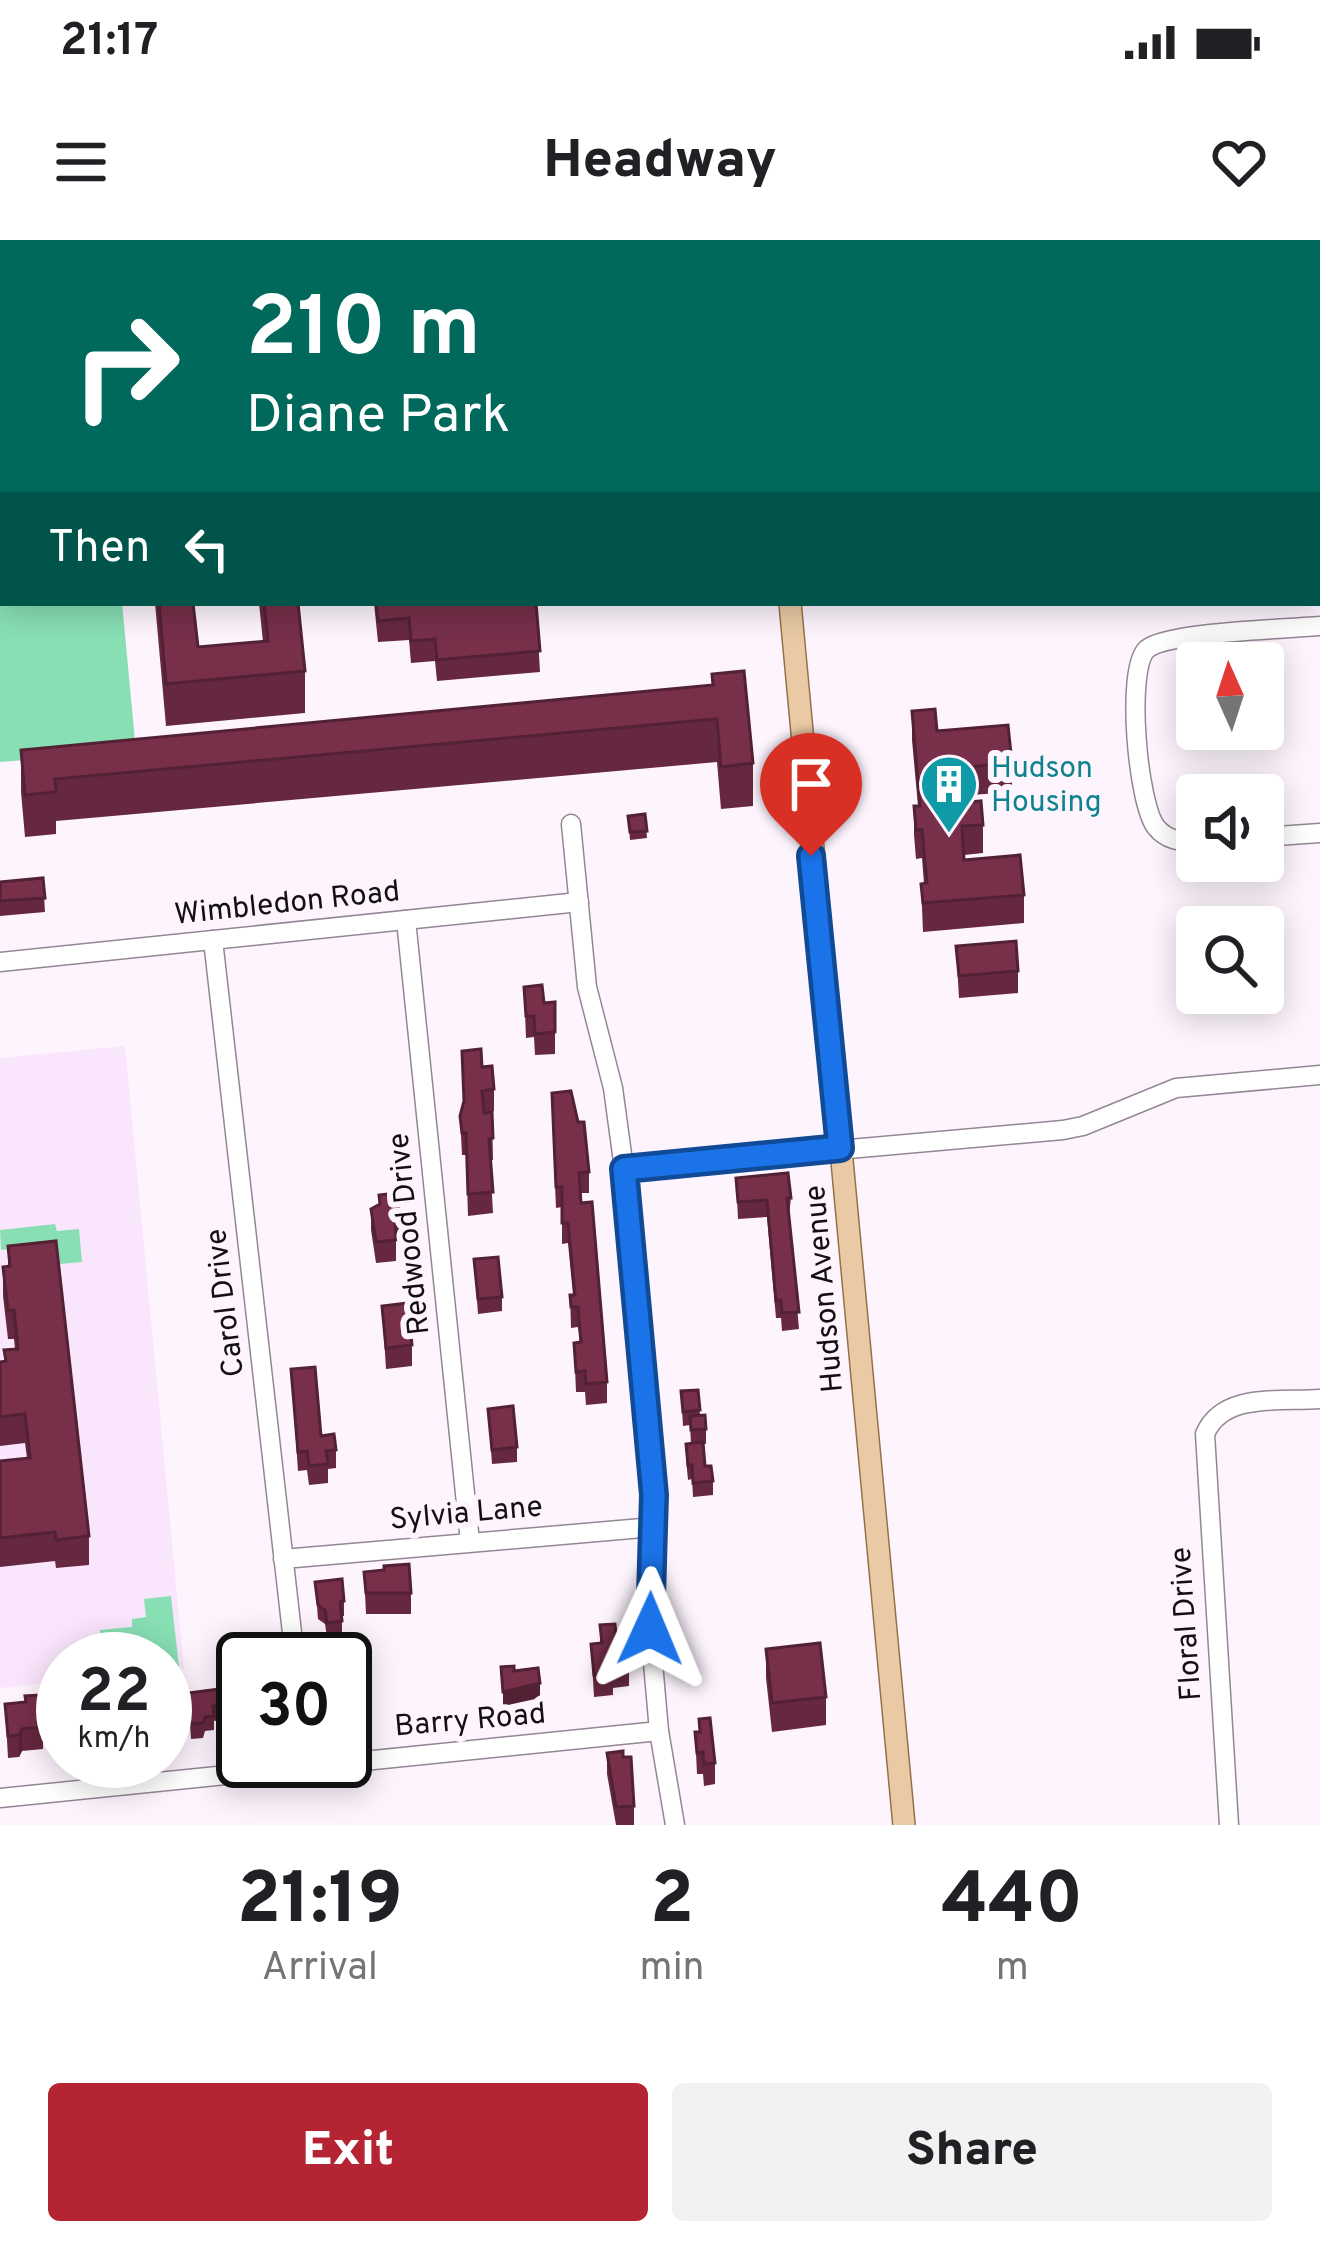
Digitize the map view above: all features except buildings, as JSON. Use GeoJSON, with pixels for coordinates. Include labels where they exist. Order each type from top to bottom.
{"type":"FeatureCollection","features":[{"type":"Feature","properties":{"kind":"main road","name":"Hudson Avenue"},"geometry":{"type":"LineString","coordinates":[[790,606],[904,1825]]}},
{"type":"Feature","properties":{"kind":"street"},"geometry":{"type":"LineString","coordinates":[[1176,839],[1161,833],[1148,814],[1134,692],[1141,656],[1157,643],[1181,638],[1320,626]]}},
{"type":"Feature","properties":{"kind":"street"},"geometry":{"type":"LineString","coordinates":[[571,824],[587,986],[613,1088],[624,1169],[654,1527],[650,1629],[658,1731],[674,1825]]}},
{"type":"Feature","properties":{"kind":"street"},"geometry":{"type":"LineString","coordinates":[[1284,836],[1320,833]]}},
{"type":"Feature","properties":{"kind":"street","name":"Wimbledon Road"},"geometry":{"type":"LineString","coordinates":[[0,962],[579,902]]}},
{"type":"Feature","properties":{"kind":"street","name":"Redwood Drive"},"geometry":{"type":"LineString","coordinates":[[406,920],[470,1542]]}},
{"type":"Feature","properties":{"kind":"street","name":"Carol Drive"},"geometry":{"type":"LineString","coordinates":[[213,940],[292,1632]]}},
{"type":"Feature","properties":{"kind":"street"},"geometry":{"type":"LineString","coordinates":[[624,1169],[1063,1130],[1176,1088],[1320,1075]]}},
{"type":"Feature","properties":{"kind":"street","name":"Floral Drive"},"geometry":{"type":"LineString","coordinates":[[1229,1825],[1204,1435],[1211,1420],[1234,1405],[1320,1399]]}},
{"type":"Feature","properties":{"kind":"street","name":"Sylvia Lane"},"geometry":{"type":"LineString","coordinates":[[283,1559],[654,1527]]}},
{"type":"Feature","properties":{"kind":"street","name":"Barry Road"},"geometry":{"type":"LineString","coordinates":[[372,1757],[658,1731]]}},
{"type":"Feature","properties":{"kind":"street","name":"Barry Road"},"geometry":{"type":"LineString","coordinates":[[0,1798],[216,1773]]}},
{"type":"Feature","properties":{"kind":"shaded area"},"geometry":{"type":"Polygon","coordinates":[[[125,1046],[180,1632],[36,1632],[36,1684],[0,1688],[0,1058],[125,1046]]]}},
{"type":"Feature","properties":{"kind":"green space"},"geometry":{"type":"Polygon","coordinates":[[[0,606],[122,606],[136,751],[0,762],[0,606]]]}},
{"type":"Feature","properties":{"kind":"green space"},"geometry":{"type":"Polygon","coordinates":[[[55,1224],[57,1231],[79,1229],[82,1262],[60,1264],[57,1245],[1,1250],[0,1230],[55,1224]]]}},
{"type":"Feature","properties":{"kind":"green space"},"geometry":{"type":"Polygon","coordinates":[[[171,1596],[175,1632],[100,1632],[132,1627],[132,1619],[146,1617],[144,1599],[171,1596]]]}},
{"type":"Feature","properties":{"kind":"place","name":"Hudson Housing"},"geometry":{"type":"Point","coordinates":[949,835]}},
{"type":"Feature","properties":{"kind":"route"},"geometry":{"type":"LineString","coordinates":[[650,1629],[654,1495],[624,1169],[840,1148],[811,856]]}}]}
